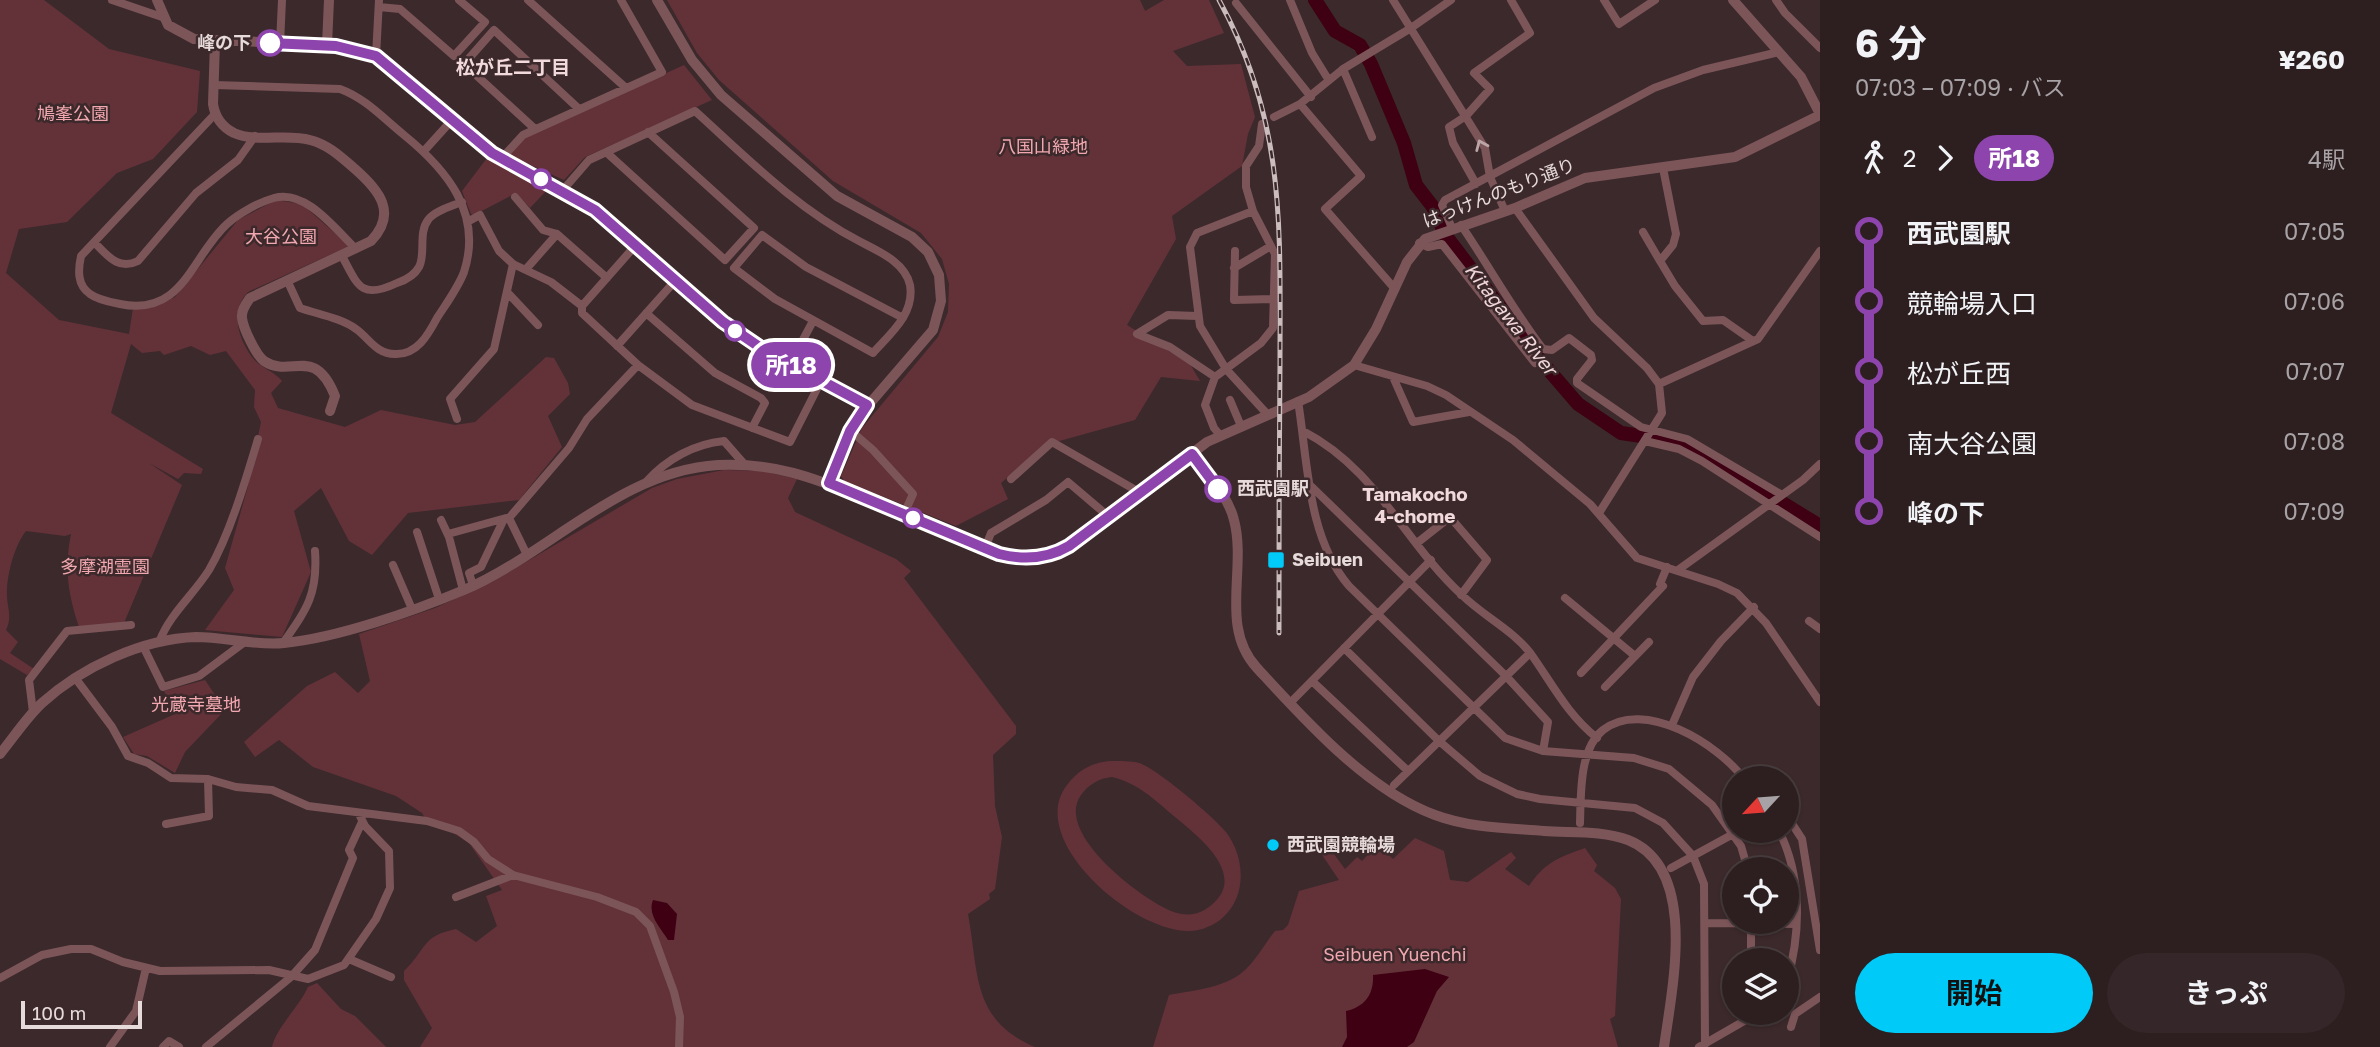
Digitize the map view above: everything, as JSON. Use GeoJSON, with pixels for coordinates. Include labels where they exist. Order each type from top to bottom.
{"type":"FeatureCollection","features":[{"type":"Feature","properties":{"kind":"street"},"geometry":{"type":"LineString","coordinates":[[112,0],[162,17],[185,37],[215,42],[327,45],[356,48],[376,56],[501,159],[563,190],[595,210],[723,322],[790,364],[867,405]]}},
{"type":"Feature","properties":{"kind":"street"},"geometry":{"type":"LineString","coordinates":[[157,0],[162,17]]}},
{"type":"Feature","properties":{"kind":"street"},"geometry":{"type":"LineString","coordinates":[[280,44],[282,0]]}},
{"type":"Feature","properties":{"kind":"street"},"geometry":{"type":"LineString","coordinates":[[327,45],[329,0]]}},
{"type":"Feature","properties":{"kind":"street"},"geometry":{"type":"LineString","coordinates":[[376,56],[379,3],[400,9],[454,56],[485,23],[459,0]]}},
{"type":"Feature","properties":{"kind":"street"},"geometry":{"type":"LineString","coordinates":[[528,0],[626,88]]}},
{"type":"Feature","properties":{"kind":"street"},"geometry":{"type":"LineString","coordinates":[[501,159],[516,140],[535,129],[662,72],[621,0]]}},
{"type":"Feature","properties":{"kind":"street"},"geometry":{"type":"LineString","coordinates":[[657,0],[692,60],[721,95],[837,196],[912,237],[928,252],[939,275],[941,301],[933,330],[867,405],[850,431],[829,483]]}},
{"type":"Feature","properties":{"kind":"street"},"geometry":{"type":"LineString","coordinates":[[1290,0],[1312,53],[1328,79]]}},
{"type":"Feature","properties":{"kind":"street"},"geometry":{"type":"LineString","coordinates":[[1393,0],[1485,148],[1490,177],[1510,210],[1594,318],[1647,368],[1659,384],[1662,413],[1599,513]]}},
{"type":"Feature","properties":{"kind":"street"},"geometry":{"type":"LineString","coordinates":[[1274,117],[1311,97],[1328,79],[1451,0]]}},
{"type":"Feature","properties":{"kind":"street"},"geometry":{"type":"LineString","coordinates":[[1476,184],[1452,143],[1449,127],[1466,116],[1490,89],[1475,73],[1530,33],[1511,0]]}},
{"type":"Feature","properties":{"kind":"street"},"geometry":{"type":"LineString","coordinates":[[1604,0],[1619,24],[1655,0]]}},
{"type":"Feature","properties":{"kind":"street"},"geometry":{"type":"LineString","coordinates":[[1733,0],[1801,77],[1820,115]]}},
{"type":"Feature","properties":{"kind":"street"},"geometry":{"type":"LineString","coordinates":[[1776,0],[1785,13],[1820,48]]}},
{"type":"Feature","properties":{"kind":"street"},"geometry":{"type":"LineString","coordinates":[[1236,3],[1311,97]]}},
{"type":"Feature","properties":{"kind":"street"},"geometry":{"type":"LineString","coordinates":[[535,129],[464,64],[494,30],[579,109]]}},
{"type":"Feature","properties":{"kind":"street"},"geometry":{"type":"LineString","coordinates":[[215,42],[215,114],[232,132],[254,136],[297,137],[318,142],[332,149],[377,188],[385,206],[383,223],[371,241],[250,298],[244,307],[242,319],[259,355],[265,362],[304,364],[318,370],[330,382],[335,396],[330,411]]}},
{"type":"Feature","properties":{"kind":"street"},"geometry":{"type":"LineString","coordinates":[[1779,52],[1703,70],[1654,88],[1441,205],[1451,228],[1502,285],[1515,311],[1543,349],[1552,350],[1567,338],[1573,339],[1592,357],[1577,383],[1641,426],[1648,436],[1695,457],[1820,537]]}},
{"type":"Feature","properties":{"kind":"street"},"geometry":{"type":"LineString","coordinates":[[1343,69],[1372,137]]}},
{"type":"Feature","properties":{"kind":"street"},"geometry":{"type":"LineString","coordinates":[[214,85],[340,89],[358,96],[424,151],[447,175],[469,221],[469,248],[463,274],[425,339],[409,351],[396,354],[379,350],[354,327],[300,308],[287,280]]}},
{"type":"Feature","properties":{"kind":"street"},"geometry":{"type":"LineString","coordinates":[[1300,104],[1361,176],[1325,209],[1395,289]]}},
{"type":"Feature","properties":{"kind":"street"},"geometry":{"type":"LineString","coordinates":[[563,190],[589,160],[695,111],[817,217],[900,265],[910,284],[910,307],[903,318],[873,353],[775,299],[734,268],[762,236],[806,267],[903,318]]}},
{"type":"Feature","properties":{"kind":"street"},"geometry":{"type":"LineString","coordinates":[[215,114],[81,256],[78,271],[83,290],[93,297],[133,307],[151,306],[172,295],[227,225],[273,198],[288,197],[303,201],[356,249]]}},
{"type":"Feature","properties":{"kind":"street","name":"はっけんのもり通り"},"geometry":{"type":"LineString","coordinates":[[0,754],[33,712],[76,678],[143,646],[160,640],[198,637],[283,643],[412,609],[468,588],[527,555],[624,493],[645,483],[693,468],[745,465],[802,473],[985,548],[1018,557],[1048,555],[1069,546],[1220,435],[1298,401],[1354,365],[1419,243],[1451,228],[1510,210],[1585,178],[1712,162],[1747,153],[1820,115]]}},
{"type":"Feature","properties":{"kind":"street"},"geometry":{"type":"LineString","coordinates":[[424,151],[452,120]]}},
{"type":"Feature","properties":{"kind":"street"},"geometry":{"type":"LineString","coordinates":[[1220,435],[1214,428],[1205,405],[1206,395],[1215,377],[1261,343],[1273,328],[1275,254],[1253,211],[1246,187],[1246,166],[1259,146],[1262,124]]}},
{"type":"Feature","properties":{"kind":"street"},"geometry":{"type":"LineString","coordinates":[[606,152],[725,260],[754,228],[648,132]]}},
{"type":"Feature","properties":{"kind":"street"},"geometry":{"type":"LineString","coordinates":[[94,242],[113,261],[121,265],[138,261],[196,193],[238,160],[254,136]]}},
{"type":"Feature","properties":{"kind":"street"},"geometry":{"type":"LineString","coordinates":[[1660,261],[1673,245],[1676,234],[1662,167]]}},
{"type":"Feature","properties":{"kind":"street"},"geometry":{"type":"LineString","coordinates":[[516,197],[543,230],[557,234],[607,278]]}},
{"type":"Feature","properties":{"kind":"street"},"geometry":{"type":"LineString","coordinates":[[342,256],[356,284],[367,291],[380,291],[410,278],[420,266],[424,228],[429,218],[462,202]]}},
{"type":"Feature","properties":{"kind":"street"},"geometry":{"type":"LineString","coordinates":[[1253,211],[1193,237],[1190,247],[1199,301],[1197,316],[1205,336],[1227,369],[1268,415]]}},
{"type":"Feature","properties":{"kind":"street"},"geometry":{"type":"LineString","coordinates":[[469,221],[480,215],[499,251],[513,264],[527,268],[551,282],[582,306]]}},
{"type":"Feature","properties":{"kind":"street"},"geometry":{"type":"LineString","coordinates":[[1643,232],[1675,286],[1703,321],[1723,320],[1754,341]]}},
{"type":"Feature","properties":{"kind":"street"},"geometry":{"type":"LineString","coordinates":[[527,268],[557,234]]}},
{"type":"Feature","properties":{"kind":"street"},"geometry":{"type":"LineString","coordinates":[[1419,243],[1428,247],[1443,244],[1535,363]]}},
{"type":"Feature","properties":{"kind":"street"},"geometry":{"type":"LineString","coordinates":[[635,246],[582,306],[582,313],[638,365],[692,405],[790,442],[821,380]]}},
{"type":"Feature","properties":{"kind":"street"},"geometry":{"type":"LineString","coordinates":[[1234,268],[1271,246]]}},
{"type":"Feature","properties":{"kind":"street"},"geometry":{"type":"LineString","coordinates":[[1234,251],[1234,300],[1275,299]]}},
{"type":"Feature","properties":{"kind":"street"},"geometry":{"type":"LineString","coordinates":[[1659,384],[1754,341],[1778,314],[1820,251]]}},
{"type":"Feature","properties":{"kind":"street"},"geometry":{"type":"LineString","coordinates":[[457,419],[450,399],[494,349],[513,264]]}},
{"type":"Feature","properties":{"kind":"street"},"geometry":{"type":"LineString","coordinates":[[617,346],[675,281]]}},
{"type":"Feature","properties":{"kind":"street"},"geometry":{"type":"LineString","coordinates":[[508,292],[538,325]]}},
{"type":"Feature","properties":{"kind":"street"},"geometry":{"type":"LineString","coordinates":[[646,313],[715,373],[761,398],[765,403],[752,428]]}},
{"type":"Feature","properties":{"kind":"street"},"geometry":{"type":"LineString","coordinates":[[1197,316],[1168,315],[1137,334],[1170,347],[1215,377]]}},
{"type":"Feature","properties":{"kind":"street"},"geometry":{"type":"LineString","coordinates":[[790,364],[813,321]]}},
{"type":"Feature","properties":{"kind":"street"},"geometry":{"type":"LineString","coordinates":[[468,588],[469,573],[481,567],[507,518],[569,449],[587,419],[638,365]]}},
{"type":"Feature","properties":{"kind":"street"},"geometry":{"type":"LineString","coordinates":[[1354,365],[1435,389],[1513,440],[1599,513],[1637,558],[1678,570],[1737,593],[1754,607],[1820,702]]}},
{"type":"Feature","properties":{"kind":"street"},"geometry":{"type":"LineString","coordinates":[[1393,377],[1413,422],[1469,412]]}},
{"type":"Feature","properties":{"kind":"street"},"geometry":{"type":"LineString","coordinates":[[1230,400],[1241,426]]}},
{"type":"Feature","properties":{"kind":"street"},"geometry":{"type":"LineString","coordinates":[[1298,401],[1321,538],[1330,559],[1349,586],[1472,709],[1505,738],[1544,751],[1634,758],[1669,769],[1722,817]]}},
{"type":"Feature","properties":{"kind":"street"},"geometry":{"type":"LineString","coordinates":[[850,431],[873,450],[913,494],[904,514]]}},
{"type":"Feature","properties":{"kind":"street"},"geometry":{"type":"LineString","coordinates":[[1303,432],[1327,445],[1354,467],[1461,595],[1530,653],[1567,711],[1597,738]]}},
{"type":"Feature","properties":{"kind":"street"},"geometry":{"type":"LineString","coordinates":[[1648,436],[1687,439],[1782,495]]}},
{"type":"Feature","properties":{"kind":"street"},"geometry":{"type":"LineString","coordinates":[[160,640],[164,629],[209,569],[245,484],[258,439]]}},
{"type":"Feature","properties":{"kind":"street"},"geometry":{"type":"LineString","coordinates":[[645,483],[660,466],[705,443],[723,441],[745,465]]}},
{"type":"Feature","properties":{"kind":"street"},"geometry":{"type":"LineString","coordinates":[[1011,479],[1052,442],[1139,492]]}},
{"type":"Feature","properties":{"kind":"street"},"geometry":{"type":"LineString","coordinates":[[1192,454],[1226,501],[1235,522],[1237,625],[1242,646],[1252,662],[1371,780],[1416,807],[1477,826],[1611,835],[1631,841],[1652,856],[1668,879],[1674,905],[1673,979],[1664,1047]]}},
{"type":"Feature","properties":{"kind":"street"},"geometry":{"type":"LineString","coordinates":[[1678,570],[1771,504],[1820,464]]}},
{"type":"Feature","properties":{"kind":"street"},"geometry":{"type":"LineString","coordinates":[[985,548],[991,533],[1046,500],[1068,482],[1108,516]]}},
{"type":"Feature","properties":{"kind":"street"},"geometry":{"type":"LineString","coordinates":[[1312,487],[1506,676],[1548,722],[1544,751]]}},
{"type":"Feature","properties":{"kind":"street"},"geometry":{"type":"LineString","coordinates":[[1417,542],[1450,517],[1487,560],[1461,595]]}},
{"type":"Feature","properties":{"kind":"street"},"geometry":{"type":"LineString","coordinates":[[448,534],[507,518]]}},
{"type":"Feature","properties":{"kind":"street"},"geometry":{"type":"LineString","coordinates":[[507,518],[527,555]]}},
{"type":"Feature","properties":{"kind":"street"},"geometry":{"type":"LineString","coordinates":[[442,520],[468,588]]}},
{"type":"Feature","properties":{"kind":"street"},"geometry":{"type":"LineString","coordinates":[[417,532],[439,600]]}},
{"type":"Feature","properties":{"kind":"street"},"geometry":{"type":"LineString","coordinates":[[283,643],[303,616],[317,581],[315,551]]}},
{"type":"Feature","properties":{"kind":"street"},"geometry":{"type":"LineString","coordinates":[[1291,702],[1431,560]]}},
{"type":"Feature","properties":{"kind":"street"},"geometry":{"type":"LineString","coordinates":[[393,565],[412,609]]}},
{"type":"Feature","properties":{"kind":"street"},"geometry":{"type":"LineString","coordinates":[[1581,673],[1615,640],[1663,586],[1660,584],[1667,567]]}},
{"type":"Feature","properties":{"kind":"street"},"geometry":{"type":"LineString","coordinates":[[1565,597],[1635,656]]}},
{"type":"Feature","properties":{"kind":"street"},"geometry":{"type":"LineString","coordinates":[[1672,725],[1693,677],[1754,607]]}},
{"type":"Feature","properties":{"kind":"street"},"geometry":{"type":"LineString","coordinates":[[1809,621],[1820,629]]}},
{"type":"Feature","properties":{"kind":"street"},"geometry":{"type":"LineString","coordinates":[[33,712],[29,680],[67,631],[131,625]]}},
{"type":"Feature","properties":{"kind":"street"},"geometry":{"type":"LineString","coordinates":[[143,646],[163,687],[199,676],[246,641]]}},
{"type":"Feature","properties":{"kind":"street"},"geometry":{"type":"LineString","coordinates":[[1605,687],[1649,642]]}},
{"type":"Feature","properties":{"kind":"street"},"geometry":{"type":"LineString","coordinates":[[1344,648],[1439,741],[1479,776],[1498,786],[1540,799],[1635,808],[1663,823],[1693,856],[1704,884],[1702,1046]]}},
{"type":"Feature","properties":{"kind":"street"},"geometry":{"type":"LineString","coordinates":[[1394,785],[1530,653]]}},
{"type":"Feature","properties":{"kind":"street"},"geometry":{"type":"LineString","coordinates":[[0,978],[42,955],[63,949],[91,949],[146,968],[269,970],[308,979],[344,965],[376,919],[390,888],[389,851],[354,810],[307,806],[272,790],[236,787],[208,779],[171,778],[148,762],[128,757],[112,727],[76,678]]}},
{"type":"Feature","properties":{"kind":"street"},"geometry":{"type":"LineString","coordinates":[[1311,681],[1408,771]]}},
{"type":"Feature","properties":{"kind":"street"},"geometry":{"type":"LineString","coordinates":[[1580,823],[1587,755],[1603,730],[1626,720],[1672,725],[1700,738],[1721,753],[1732,766]]}},
{"type":"Feature","properties":{"kind":"street"},"geometry":{"type":"LineString","coordinates":[[166,824],[209,816],[208,779]]}},
{"type":"Feature","properties":{"kind":"street"},"geometry":{"type":"LineString","coordinates":[[361,818],[408,818],[459,831],[474,842],[488,859],[513,875],[597,897],[636,912],[650,926],[674,992],[680,1017],[679,1047]]}},
{"type":"Feature","properties":{"kind":"street"},"geometry":{"type":"LineString","coordinates":[[206,1047],[290,977],[314,950],[353,858],[349,850],[361,818]]}},
{"type":"Feature","properties":{"kind":"street"},"geometry":{"type":"LineString","coordinates":[[1799,834],[1802,839],[1820,950]]}},
{"type":"Feature","properties":{"kind":"street"},"geometry":{"type":"LineString","coordinates":[[1671,868],[1722,839]]}},
{"type":"Feature","properties":{"kind":"street"},"geometry":{"type":"LineString","coordinates":[[456,897],[513,875]]}},
{"type":"Feature","properties":{"kind":"street"},"geometry":{"type":"LineString","coordinates":[[1704,923],[1722,923]]}},
{"type":"Feature","properties":{"kind":"street"},"geometry":{"type":"LineString","coordinates":[[349,959],[391,977]]}},
{"type":"Feature","properties":{"kind":"street"},"geometry":{"type":"LineString","coordinates":[[110,1047],[136,1011],[146,968]]}},
{"type":"Feature","properties":{"kind":"street"},"geometry":{"type":"LineString","coordinates":[[1791,1027],[1795,1014],[1820,997]]}},
{"type":"Feature","properties":{"kind":"street"},"geometry":{"type":"LineString","coordinates":[[1702,1046],[1737,1025]]}},
{"type":"Feature","properties":{"kind":"street"},"geometry":{"type":"LineString","coordinates":[[163,1047],[169,1041],[179,1047]]}},
{"type":"Feature","properties":{"kind":"green space","name":"鳩峯公園"},"geometry":{"type":"Polygon","coordinates":[[[0,0],[44,0],[109,49],[200,71],[197,112],[153,159],[117,173],[67,222],[19,229],[6,273],[59,320],[129,334],[133,308],[150,308],[175,297],[238,220],[276,200],[302,204],[347,244],[347,247],[248,292],[242,299],[238,316],[243,342],[252,357],[282,381],[271,393],[278,408],[345,427],[381,410],[455,425],[475,422],[546,357],[554,358],[568,383],[570,394],[548,416],[562,447],[519,500],[408,513],[372,555],[349,541],[321,488],[294,511],[311,572],[282,637],[205,630],[234,590],[225,568],[248,486],[261,422],[254,407],[255,390],[226,351],[210,355],[191,346],[164,355],[160,351],[142,353],[131,344],[111,413],[203,469],[201,474],[184,473],[178,479],[149,463],[182,485],[124,623],[79,627],[68,581],[71,534],[65,536],[26,531],[14,553],[9,571],[9,618],[6,630],[18,642],[10,653],[34,669],[27,675],[0,659],[0,0]]]}},
{"type":"Feature","properties":{"kind":"green space","name":"八国山緑地"},"geometry":{"type":"Polygon","coordinates":[[[667,0],[1140,0],[1145,11],[1164,0],[1209,0],[1224,33],[1173,51],[1187,66],[1241,64],[1255,117],[1248,134],[1242,166],[1172,216],[1176,239],[1127,325],[1190,364],[1200,381],[1161,377],[1135,420],[1045,445],[1001,483],[1008,499],[956,526],[844,481],[841,476],[862,428],[938,337],[948,312],[949,284],[942,259],[921,233],[833,181],[719,80],[697,53],[667,0]]]}},
{"type":"Feature","properties":{"kind":"green space"},"geometry":{"type":"Polygon","coordinates":[[[684,65],[712,100],[585,157],[564,180],[508,155],[526,137],[684,65]]]}},
{"type":"Feature","properties":{"kind":"green space"},"geometry":{"type":"Polygon","coordinates":[[[487,158],[547,190],[530,208],[516,193],[474,215],[471,214],[462,191],[487,158]]]}},
{"type":"Feature","properties":{"kind":"green space"},"geometry":{"type":"Polygon","coordinates":[[[724,470],[763,471],[797,479],[788,498],[795,512],[896,559],[911,571],[904,578],[1016,726],[1016,734],[993,755],[995,806],[1002,837],[995,889],[989,894],[990,899],[968,914],[977,975],[989,1009],[999,1023],[1014,1036],[1035,1047],[420,1047],[432,1028],[404,980],[404,971],[436,935],[456,929],[476,942],[497,926],[486,896],[502,890],[469,843],[442,826],[427,821],[422,813],[396,796],[313,767],[279,740],[255,757],[244,742],[307,686],[335,672],[358,693],[370,681],[359,634],[435,608],[492,582],[652,488],[677,479],[724,470]]]}},
{"type":"Feature","properties":{"kind":"green space","name":"光蔵寺墓地"},"geometry":{"type":"Polygon","coordinates":[[[205,680],[225,710],[185,752],[175,773],[147,756],[134,754],[123,737],[175,714],[164,691],[205,680]]]}},
{"type":"Feature","properties":{"kind":"green space"},"geometry":{"type":"Polygon","coordinates":[[[1105,762],[1133,762],[1147,767],[1184,794],[1226,832],[1239,861],[1239,890],[1225,915],[1213,924],[1198,930],[1175,930],[1149,920],[1121,904],[1096,883],[1075,859],[1061,833],[1058,808],[1067,785],[1076,775],[1087,767],[1105,762]],[[1112,777],[1103,779],[1090,785],[1081,795],[1076,810],[1079,827],[1089,845],[1122,879],[1157,904],[1184,914],[1198,913],[1206,909],[1219,897],[1224,884],[1223,872],[1217,859],[1197,835],[1160,804],[1112,777]]]}},
{"type":"Feature","properties":{"kind":"green space","name":"Seibuen Yuenchi"},"geometry":{"type":"Polygon","coordinates":[[[1320,835],[1345,869],[1357,857],[1362,861],[1377,845],[1393,859],[1415,838],[1444,851],[1450,880],[1468,882],[1511,852],[1516,858],[1505,869],[1529,886],[1540,872],[1553,862],[1585,848],[1597,865],[1594,871],[1615,888],[1621,899],[1615,1016],[1610,1019],[1618,1047],[1153,1047],[1169,995],[1222,984],[1240,974],[1255,959],[1275,931],[1283,930],[1288,925],[1299,891],[1339,880],[1314,843],[1320,835]]]}},
{"type":"Feature","properties":{"kind":"green space"},"geometry":{"type":"Polygon","coordinates":[[[317,983],[341,1009],[355,1016],[386,1047],[272,1047],[278,1032],[308,987],[317,983]]]}},
{"type":"Feature","properties":{"kind":"shaded area"},"geometry":{"type":"Polygon","coordinates":[[[653,900],[667,903],[677,914],[674,940],[668,940],[656,921],[652,911],[653,900]]]}},
{"type":"Feature","properties":{"kind":"shaded area"},"geometry":{"type":"Polygon","coordinates":[[[1425,969],[1449,977],[1437,991],[1414,1042],[1407,1047],[1342,1047],[1347,1037],[1346,1011],[1367,999],[1372,988],[1373,975],[1425,969]]]}},
{"type":"Feature","properties":{"kind":"waterway","name":"Kitagawa River"},"geometry":{"type":"LineString","coordinates":[[1315,0],[1335,31],[1360,45],[1371,64],[1404,143],[1416,185],[1433,207],[1446,236],[1541,361],[1578,404],[1621,433],[1683,442],[1820,526]]}},
{"type":"Feature","properties":{"kind":"railway"},"geometry":{"type":"LineString","coordinates":[[1219,0],[1241,45],[1257,89],[1275,176],[1280,266],[1279,633]]}},
{"type":"Feature","properties":{"kind":"bus line","name":"所18"},"geometry":{"type":"LineString","coordinates":[[270,43],[356,48],[376,56],[401,74],[492,153],[595,210],[723,322],[783,361],[867,405],[850,431],[829,483],[999,554],[1026,558],[1042,557],[1069,546],[1192,454],[1218,489]]}},
{"type":"Feature","properties":{"kind":"place","name":"峰の下"},"geometry":{"type":"Point","coordinates":[270,43]}},
{"type":"Feature","properties":{"kind":"place","name":"西武園駅"},"geometry":{"type":"Point","coordinates":[1218,489]}},
{"type":"Feature","properties":{"kind":"place","name":"Seibuen"},"geometry":{"type":"Point","coordinates":[1276,560]}},
{"type":"Feature","properties":{"kind":"place","name":"西武園競輪場"},"geometry":{"type":"Point","coordinates":[1273,845]}},
{"type":"Feature","properties":{"kind":"district","name":"松が丘二丁目"},"geometry":{"type":"Point","coordinates":[513,67]}},
{"type":"Feature","properties":{"kind":"district","name":"Tamakocho 4-chome"},"geometry":{"type":"Point","coordinates":[1415,505]}},
{"type":"Feature","properties":{"kind":"park label","name":"大谷公園"},"geometry":{"type":"Point","coordinates":[281,237]}},
{"type":"Feature","properties":{"kind":"park label","name":"多摩湖霊園"},"geometry":{"type":"Point","coordinates":[105,567]}}]}
